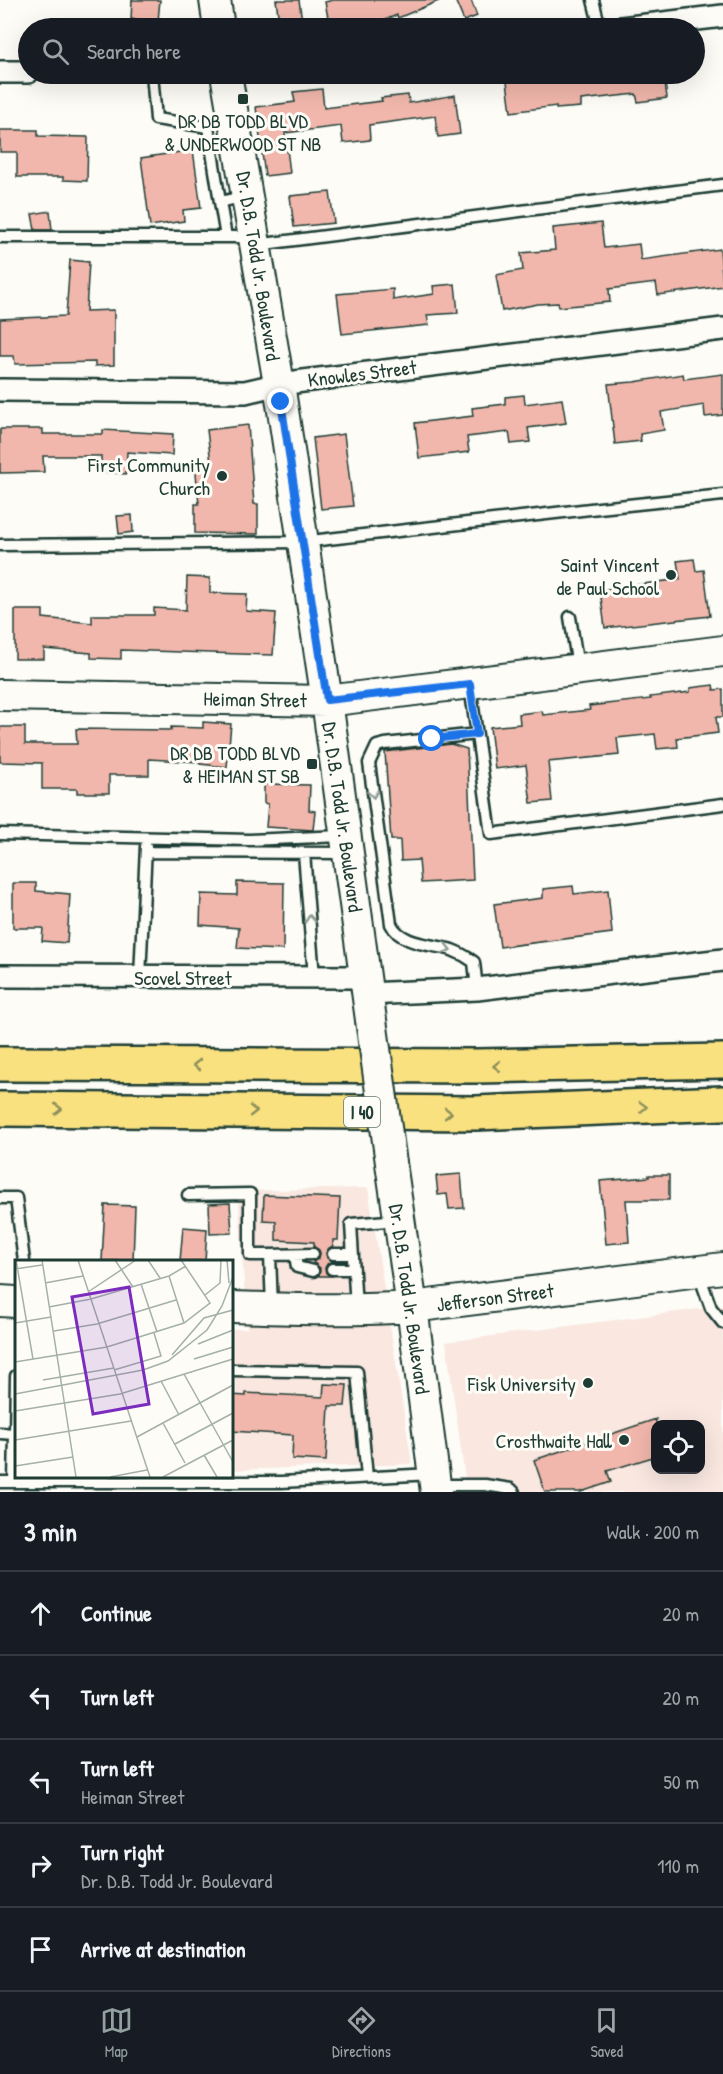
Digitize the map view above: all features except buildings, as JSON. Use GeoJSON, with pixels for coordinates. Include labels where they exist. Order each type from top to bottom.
{"type":"FeatureCollection","features":[{"type":"Feature","properties":{"kind":"highway"},"geometry":{"type":"LineString","coordinates":[[0,1064],[476,1066],[723,1061]]}},
{"type":"Feature","properties":{"kind":"highway","name":"I 40"},"geometry":{"type":"LineString","coordinates":[[0,1109],[476,1113],[723,1103]]}},
{"type":"Feature","properties":{"kind":"main road"},"geometry":{"type":"LineString","coordinates":[[215,0],[218,18]]}},
{"type":"Feature","properties":{"kind":"main road","name":"Dr. D.B. Todd Jr. Boulevard"},"geometry":{"type":"LineString","coordinates":[[226,84],[229,166],[234,199],[279,384],[327,700],[412,1307],[434,1484]]}},
{"type":"Feature","properties":{"kind":"main road","name":"Heiman Street"},"geometry":{"type":"LineString","coordinates":[[0,695],[327,700],[579,671],[723,651]]}},
{"type":"Feature","properties":{"kind":"main road","name":"Jefferson Street"},"geometry":{"type":"LineString","coordinates":[[232,1307],[356,1309],[412,1307],[710,1270]]}},
{"type":"Feature","properties":{"kind":"street"},"geometry":{"type":"LineString","coordinates":[[705,18],[723,16]]}},
{"type":"Feature","properties":{"kind":"street"},"geometry":{"type":"LineString","coordinates":[[0,72],[18,72]]}},
{"type":"Feature","properties":{"kind":"street","name":"Knowles Street"},"geometry":{"type":"LineString","coordinates":[[0,390],[245,392],[279,384],[723,329]]}},
{"type":"Feature","properties":{"kind":"street","name":"Scovel Street"},"geometry":{"type":"LineString","coordinates":[[0,976],[314,977],[368,997],[477,989],[723,960]]}},
{"type":"Feature","properties":{"kind":"lane"},"geometry":{"type":"LineString","coordinates":[[593,0],[598,18]]}},
{"type":"Feature","properties":{"kind":"lane"},"geometry":{"type":"LineString","coordinates":[[153,84],[156,119],[208,127],[229,166]]}},
{"type":"Feature","properties":{"kind":"lane"},"geometry":{"type":"LineString","coordinates":[[0,237],[245,240],[723,185]]}},
{"type":"Feature","properties":{"kind":"lane"},"geometry":{"type":"LineString","coordinates":[[0,544],[302,542],[723,495]]}},
{"type":"Feature","properties":{"kind":"lane"},"geometry":{"type":"LineString","coordinates":[[570,618],[579,671]]}},
{"type":"Feature","properties":{"kind":"lane"},"geometry":{"type":"LineString","coordinates":[[470,684],[491,834],[723,804]]}},
{"type":"Feature","properties":{"kind":"lane"},"geometry":{"type":"LineString","coordinates":[[477,734],[377,746],[369,763],[391,924],[394,931],[402,937],[421,944],[454,951],[474,962],[477,989]]}},
{"type":"Feature","properties":{"kind":"lane"},"geometry":{"type":"LineString","coordinates":[[0,834],[347,844]]}},
{"type":"Feature","properties":{"kind":"lane"},"geometry":{"type":"LineString","coordinates":[[140,977],[146,837]]}},
{"type":"Feature","properties":{"kind":"lane"},"geometry":{"type":"LineString","coordinates":[[146,852],[304,853],[347,844]]}},
{"type":"Feature","properties":{"kind":"lane"},"geometry":{"type":"LineString","coordinates":[[304,853],[314,977]]}},
{"type":"Feature","properties":{"kind":"lane"},"geometry":{"type":"LineString","coordinates":[[188,1195],[250,1194],[250,1255],[313,1254]]}},
{"type":"Feature","properties":{"kind":"lane"},"geometry":{"type":"LineString","coordinates":[[0,1198],[16,1198],[24,1260]]}},
{"type":"Feature","properties":{"kind":"lane"},"geometry":{"type":"LineString","coordinates":[[356,1309],[351,1224],[399,1220]]}},
{"type":"Feature","properties":{"kind":"lane"},"geometry":{"type":"LineString","coordinates":[[333,1254],[353,1254]]}},
{"type":"Feature","properties":{"kind":"lane"},"geometry":{"type":"LineString","coordinates":[[270,1255],[272,1308]]}},
{"type":"Feature","properties":{"kind":"lane"},"geometry":{"type":"LineString","coordinates":[[295,1255],[297,1267],[313,1271]]}},
{"type":"Feature","properties":{"kind":"lane"},"geometry":{"type":"LineString","coordinates":[[332,1269],[354,1269]]}},
{"type":"Feature","properties":{"kind":"lane"},"geometry":{"type":"LineString","coordinates":[[710,1270],[711,1308],[723,1323]]}},
{"type":"Feature","properties":{"kind":"lane"},"geometry":{"type":"LineString","coordinates":[[232,1370],[357,1372],[367,1477]]}},
{"type":"Feature","properties":{"kind":"lane"},"geometry":{"type":"LineString","coordinates":[[0,1433],[15,1434],[14,1482]]}},
{"type":"Feature","properties":{"kind":"lane"},"geometry":{"type":"LineString","coordinates":[[0,1482],[145,1479],[281,1487],[367,1477],[434,1484],[485,1485],[511,1489],[514,1492]]}},
{"type":"Feature","properties":{"kind":"shaded area"},"geometry":{"type":"Polygon","coordinates":[[[368,1188],[412,1464],[232,1470],[232,1329],[247,1329],[238,1191],[368,1188]]]}},
{"type":"Feature","properties":{"kind":"shaded area","name":"Fisk University"},"geometry":{"type":"Polygon","coordinates":[[[723,1306],[723,1492],[467,1492],[446,1342],[723,1306]]]}},
{"type":"Feature","properties":{"kind":"place","name":"DR DB TODD BLVD & UNDERWOOD ST NB"},"geometry":{"type":"Point","coordinates":[243,99]}},
{"type":"Feature","properties":{"kind":"place","name":"First Community Church"},"geometry":{"type":"Point","coordinates":[222,476]}},
{"type":"Feature","properties":{"kind":"place","name":"Saint Vincent de Paul School"},"geometry":{"type":"Point","coordinates":[671,575]}},
{"type":"Feature","properties":{"kind":"place","name":"DR DB TODD BLVD & HEIMAN ST SB"},"geometry":{"type":"Point","coordinates":[312,764]}},
{"type":"Feature","properties":{"kind":"place","name":"Fisk University"},"geometry":{"type":"Point","coordinates":[588,1383]}},
{"type":"Feature","properties":{"kind":"place","name":"Crosthwaite Hall"},"geometry":{"type":"Point","coordinates":[624,1440]}},
{"type":"Feature","properties":{"kind":"route"},"geometry":{"type":"LineString","coordinates":[[281,402],[327,700],[470,684],[477,734],[432,739]]}}]}
